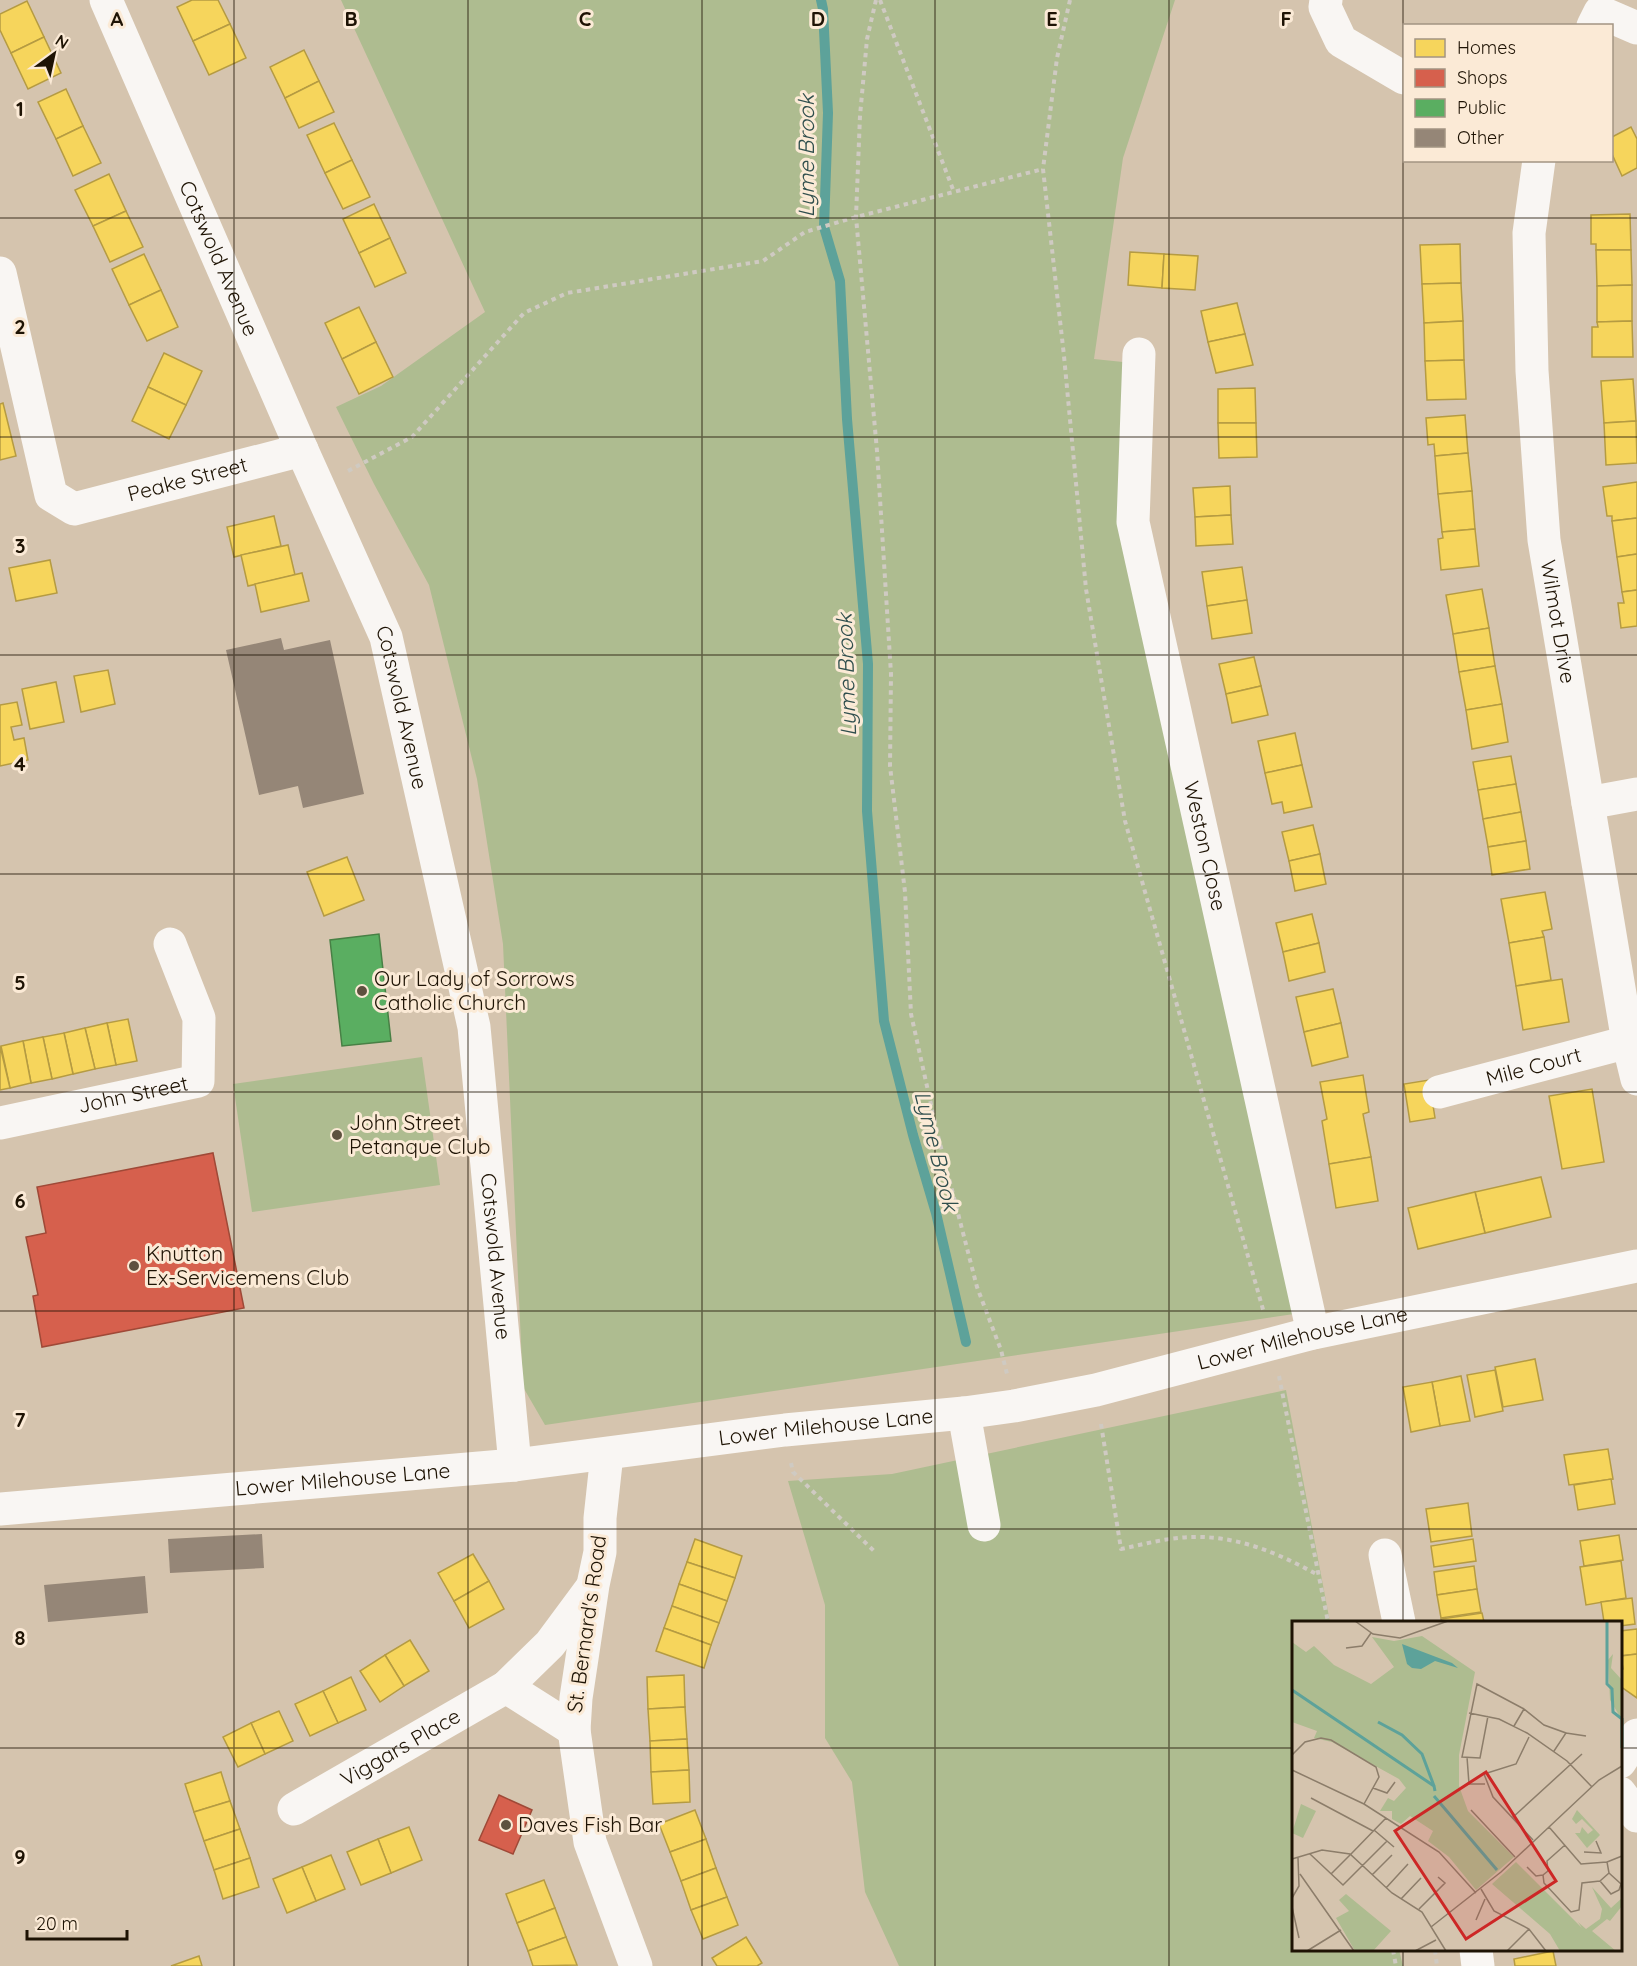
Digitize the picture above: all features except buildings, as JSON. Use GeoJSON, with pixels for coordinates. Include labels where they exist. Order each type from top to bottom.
{"type":"FeatureCollection","features":[{"type":"Feature","properties":{"kind":"street","name":"Cotswold Avenue"},"geometry":{"type":"LineString","coordinates":[[106,0],[386,637],[474,1027],[514,1465]]}},
{"type":"Feature","properties":{"kind":"street"},"geometry":{"type":"LineString","coordinates":[[1326,0],[1325,7],[1341,41],[1403,77]]}},
{"type":"Feature","properties":{"kind":"street"},"geometry":{"type":"LineString","coordinates":[[1596,19],[1637,28]]}},
{"type":"Feature","properties":{"kind":"street","name":"Wilmot Drive"},"geometry":{"type":"LineString","coordinates":[[1539,162],[1529,233],[1532,371],[1543,528],[1628,1042],[1637,1079]]}},
{"type":"Feature","properties":{"kind":"street","name":"Peake Street"},"geometry":{"type":"LineString","coordinates":[[0,273],[51,495],[74,509],[302,450]]}},
{"type":"Feature","properties":{"kind":"street","name":"Weston Close"},"geometry":{"type":"LineString","coordinates":[[1139,354],[1133,522],[1313,1333]]}},
{"type":"Feature","properties":{"kind":"street"},"geometry":{"type":"LineString","coordinates":[[1588,803],[1637,794]]}},
{"type":"Feature","properties":{"kind":"street","name":"John Street"},"geometry":{"type":"LineString","coordinates":[[0,1123],[198,1081],[199,1018],[170,944]]}},
{"type":"Feature","properties":{"kind":"street","name":"Mile Court"},"geometry":{"type":"LineString","coordinates":[[1439,1092],[1628,1042]]}},
{"type":"Feature","properties":{"kind":"street","name":"Lower Milehouse Lane"},"geometry":{"type":"LineString","coordinates":[[0,1509],[514,1465],[785,1431],[1014,1406],[1096,1390],[1313,1333],[1637,1266]]}},
{"type":"Feature","properties":{"kind":"street"},"geometry":{"type":"LineString","coordinates":[[964,1413],[984,1525]]}},
{"type":"Feature","properties":{"kind":"street","name":"St. Bernard's Road"},"geometry":{"type":"LineString","coordinates":[[607,1454],[600,1518],[600,1552],[576,1698],[574,1730],[590,1842],[636,1966]]}},
{"type":"Feature","properties":{"kind":"street"},"geometry":{"type":"LineString","coordinates":[[1385,1555],[1399,1621]]}},
{"type":"Feature","properties":{"kind":"street","name":"Viggars Place"},"geometry":{"type":"LineString","coordinates":[[294,1809],[506,1687],[550,1644],[593,1585]]}},
{"type":"Feature","properties":{"kind":"street"},"geometry":{"type":"LineString","coordinates":[[506,1687],[574,1730]]}},
{"type":"Feature","properties":{"kind":"street"},"geometry":{"type":"LineString","coordinates":[[1622,1759],[1637,1735]]}},
{"type":"Feature","properties":{"kind":"street"},"geometry":{"type":"LineString","coordinates":[[1622,1796],[1637,1816]]}},
{"type":"Feature","properties":{"kind":"street"},"geometry":{"type":"LineString","coordinates":[[1476,1951],[1478,1966]]}},
{"type":"Feature","properties":{"kind":"path"},"geometry":{"type":"LineString","coordinates":[[878,0],[954,192]]}},
{"type":"Feature","properties":{"kind":"path"},"geometry":{"type":"LineString","coordinates":[[878,0],[867,39],[860,116],[856,217],[877,451],[891,674],[890,766],[905,892],[911,1014],[938,1136],[977,1287],[1001,1350],[1014,1406]]}},
{"type":"Feature","properties":{"kind":"path"},"geometry":{"type":"LineString","coordinates":[[1070,0],[1057,58],[1043,169],[1064,356],[1086,589],[1125,821],[1272,1343],[1328,1621]]}},
{"type":"Feature","properties":{"kind":"path"},"geometry":{"type":"LineString","coordinates":[[318,486],[412,436],[524,313],[567,292],[763,261],[805,232],[1043,169]]}},
{"type":"Feature","properties":{"kind":"path"},"geometry":{"type":"LineString","coordinates":[[1096,1390],[1121,1549],[1192,1537],[1221,1538],[1279,1555],[1318,1575]]}},
{"type":"Feature","properties":{"kind":"path"},"geometry":{"type":"LineString","coordinates":[[785,1431],[793,1472],[876,1553]]}},
{"type":"Feature","properties":{"kind":"path"},"geometry":{"type":"LineString","coordinates":[[1393,1951],[1396,1966]]}},
{"type":"Feature","properties":{"kind":"path"},"geometry":{"type":"LineString","coordinates":[[1435,1951],[1437,1966]]}},
{"type":"Feature","properties":{"kind":"green space"},"geometry":{"type":"Polygon","coordinates":[[[341,0],[1175,0],[1123,158],[1094,359],[1123,362],[1119,504],[1294,1314],[545,1425],[523,1387],[503,944],[477,779],[429,585],[374,484],[336,407],[381,386],[485,312],[341,0]]]}},
{"type":"Feature","properties":{"kind":"green space","name":"John Street Petanque Club"},"geometry":{"type":"Polygon","coordinates":[[[422,1057],[440,1185],[252,1212],[233,1084],[422,1057]]]}},
{"type":"Feature","properties":{"kind":"green space"},"geometry":{"type":"Polygon","coordinates":[[[1286,1390],[1330,1621],[1292,1621],[1292,1951],[1399,1951],[1403,1966],[899,1966],[865,1892],[852,1782],[825,1738],[825,1605],[788,1481],[892,1474],[1286,1390]]]}},
{"type":"Feature","properties":{"kind":"waterway","name":"Lyme Brook"},"geometry":{"type":"LineString","coordinates":[[821,0],[828,113],[824,227],[840,281],[847,419],[868,664],[867,811],[884,1021],[913,1135],[936,1213],[966,1342]]}},
{"type":"Feature","properties":{"kind":"place","name":"Our Lady of Sorrows Catholic Church"},"geometry":{"type":"Point","coordinates":[362,991]}},
{"type":"Feature","properties":{"kind":"place","name":"John Street Petanque Club"},"geometry":{"type":"Point","coordinates":[337,1135]}},
{"type":"Feature","properties":{"kind":"place","name":"Knutton Ex-Servicemens Club"},"geometry":{"type":"Point","coordinates":[134,1266]}},
{"type":"Feature","properties":{"kind":"place","name":"Daves Fish Bar"},"geometry":{"type":"Point","coordinates":[506,1825]}}]}
